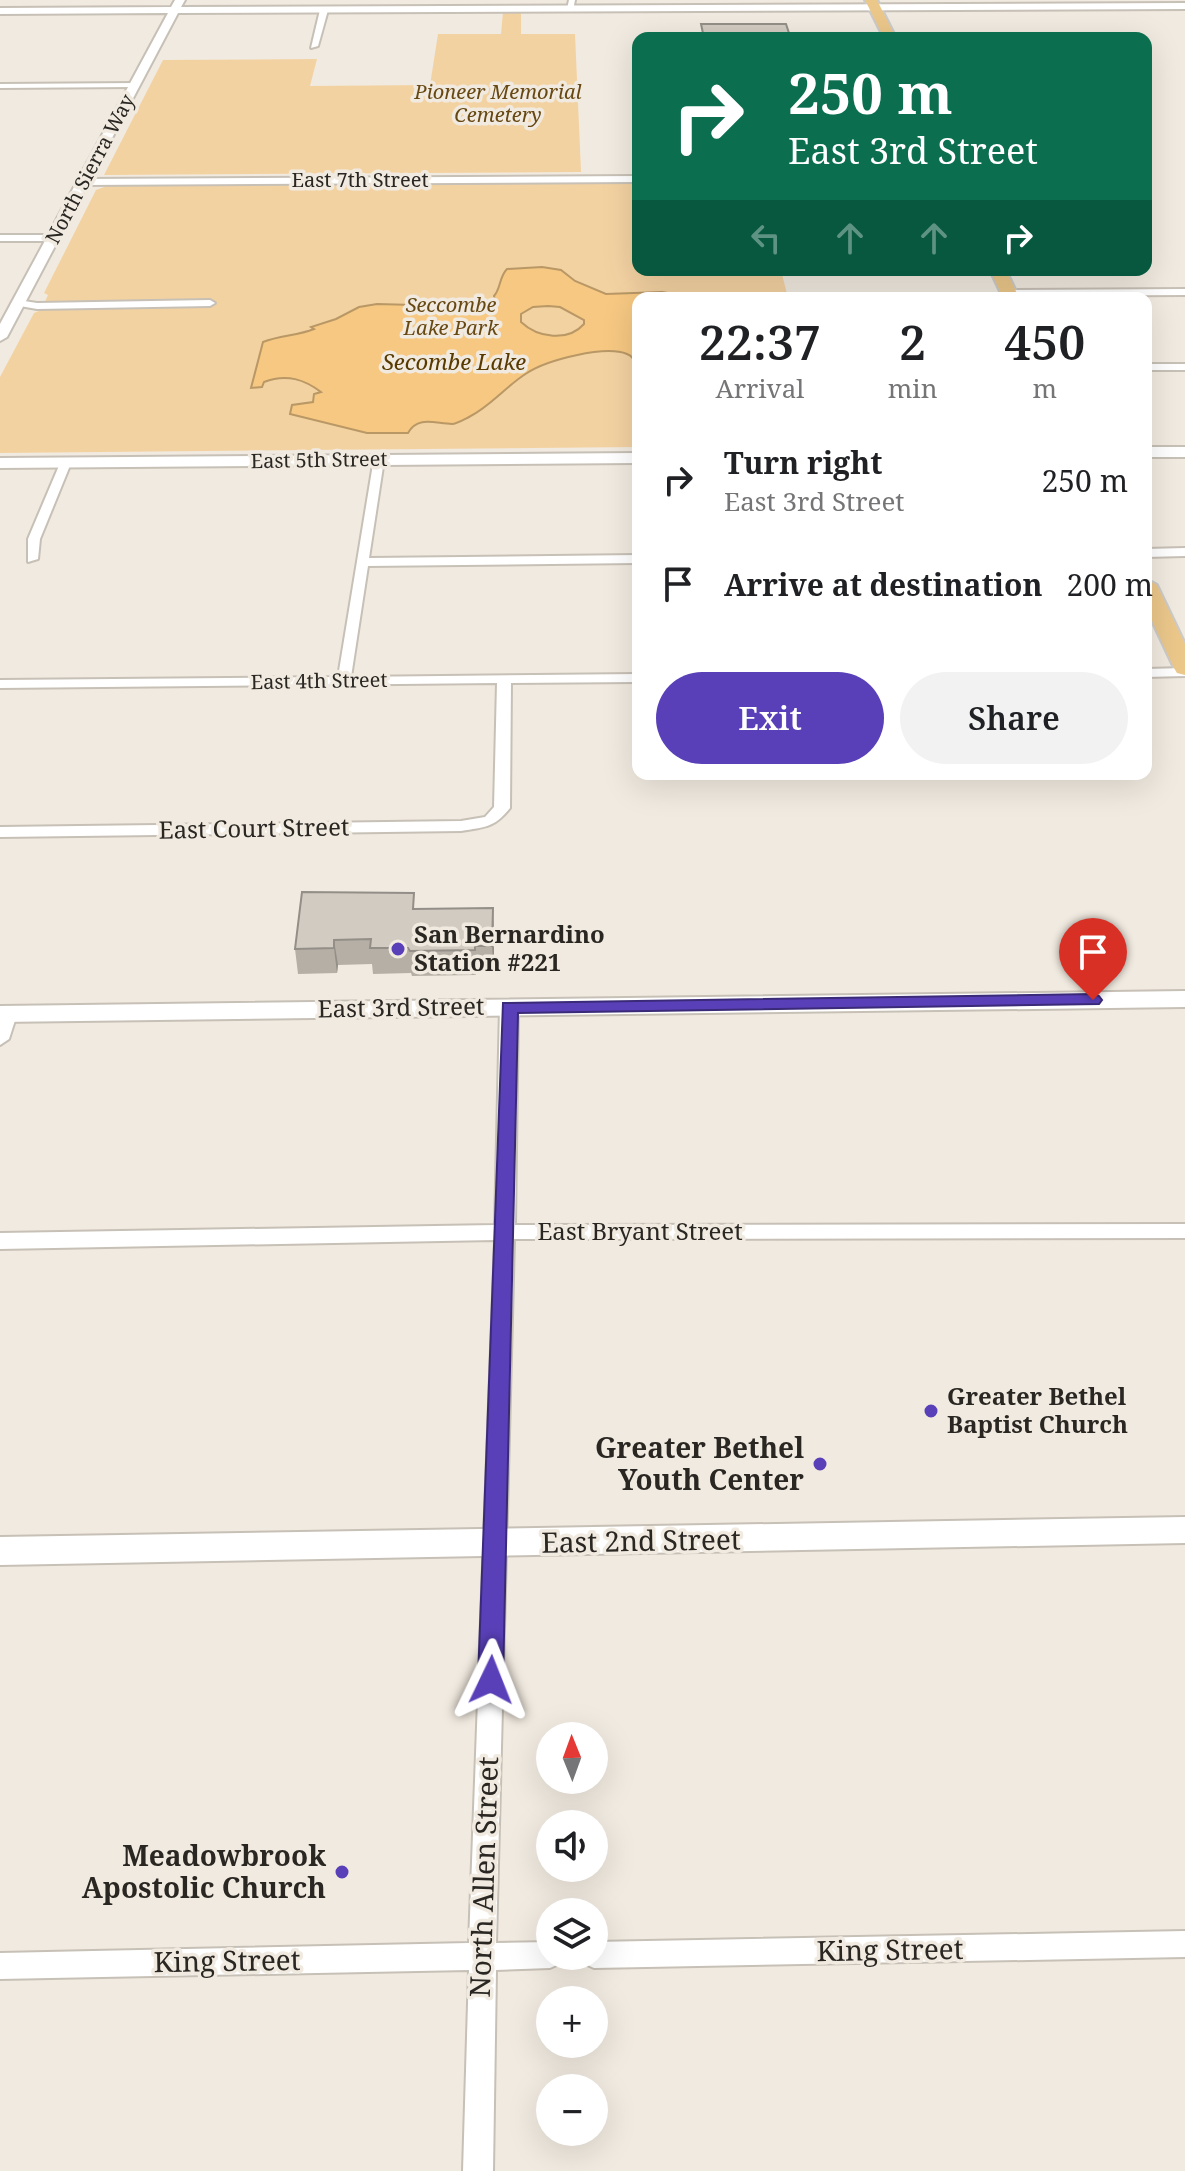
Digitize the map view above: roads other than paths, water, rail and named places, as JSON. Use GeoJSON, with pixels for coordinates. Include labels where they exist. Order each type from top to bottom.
{"type":"FeatureCollection","features":[{"type":"Feature","properties":{"kind":"main road"},"geometry":{"type":"LineString","coordinates":[[873,4],[887,32]]}},
{"type":"Feature","properties":{"kind":"main road","name":"East 5th Street"},"geometry":{"type":"LineString","coordinates":[[0,463],[632,458]]}},
{"type":"Feature","properties":{"kind":"main road"},"geometry":{"type":"LineString","coordinates":[[1152,598],[1185,670]]}},
{"type":"Feature","properties":{"kind":"main road","name":"East 3rd Street"},"geometry":{"type":"LineString","coordinates":[[4,1014],[1185,999]]}},
{"type":"Feature","properties":{"kind":"street"},"geometry":{"type":"LineString","coordinates":[[0,11],[177,5],[324,10],[572,4],[1185,6]]}},
{"type":"Feature","properties":{"kind":"street","name":"North Sierra Way"},"geometry":{"type":"LineString","coordinates":[[0,337],[177,5]]}},
{"type":"Feature","properties":{"kind":"street"},"geometry":{"type":"LineString","coordinates":[[314,46],[324,10]]}},
{"type":"Feature","properties":{"kind":"street"},"geometry":{"type":"LineString","coordinates":[[0,86],[134,85]]}},
{"type":"Feature","properties":{"kind":"street","name":"East 7th Street"},"geometry":{"type":"LineString","coordinates":[[83,182],[632,179]]}},
{"type":"Feature","properties":{"kind":"street"},"geometry":{"type":"LineString","coordinates":[[0,238],[53,238]]}},
{"type":"Feature","properties":{"kind":"street"},"geometry":{"type":"LineString","coordinates":[[1152,293],[1185,292]]}},
{"type":"Feature","properties":{"kind":"street"},"geometry":{"type":"LineString","coordinates":[[0,303],[37,306],[210,300]]}},
{"type":"Feature","properties":{"kind":"street"},"geometry":{"type":"LineString","coordinates":[[1152,367],[1185,367]]}},
{"type":"Feature","properties":{"kind":"street"},"geometry":{"type":"LineString","coordinates":[[1152,452],[1185,452]]}},
{"type":"Feature","properties":{"kind":"street"},"geometry":{"type":"LineString","coordinates":[[344,680],[378,460]]}},
{"type":"Feature","properties":{"kind":"street"},"geometry":{"type":"LineString","coordinates":[[32,559],[34,539],[65,463]]}},
{"type":"Feature","properties":{"kind":"street"},"geometry":{"type":"LineString","coordinates":[[1152,553],[1185,552]]}},
{"type":"Feature","properties":{"kind":"street"},"geometry":{"type":"LineString","coordinates":[[363,562],[632,559]]}},
{"type":"Feature","properties":{"kind":"street"},"geometry":{"type":"LineString","coordinates":[[1152,673],[1185,670]]}},
{"type":"Feature","properties":{"kind":"street","name":"East 4th Street"},"geometry":{"type":"LineString","coordinates":[[0,684],[632,678]]}},
{"type":"Feature","properties":{"kind":"street","name":"East Court Street"},"geometry":{"type":"LineString","coordinates":[[0,832],[461,826],[490,821],[502,808],[504,679]]}},
{"type":"Feature","properties":{"kind":"street","name":"North Allen Street"},"geometry":{"type":"LineString","coordinates":[[478,2171],[481,1957],[505,1232],[509,1007]]}},
{"type":"Feature","properties":{"kind":"street"},"geometry":{"type":"LineString","coordinates":[[0,1039],[4,1014]]}},
{"type":"Feature","properties":{"kind":"street","name":"East Bryant Street"},"geometry":{"type":"LineString","coordinates":[[0,1241],[505,1232],[1185,1231]]}},
{"type":"Feature","properties":{"kind":"street","name":"East 2nd Street"},"geometry":{"type":"LineString","coordinates":[[0,1551],[1185,1530]]}},
{"type":"Feature","properties":{"kind":"street","name":"King Street"},"geometry":{"type":"LineString","coordinates":[[608,1955],[1185,1944]]}},
{"type":"Feature","properties":{"kind":"street","name":"King Street"},"geometry":{"type":"LineString","coordinates":[[0,1966],[536,1955]]}},
{"type":"Feature","properties":{"kind":"water","name":"Secombe Lake"},"geometry":{"type":"Polygon","coordinates":[[[542,267],[561,270],[575,281],[606,294],[632,293],[632,357],[605,351],[562,359],[527,373],[463,420],[454,424],[422,422],[408,433],[367,433],[290,414],[292,405],[313,402],[314,394],[321,392],[302,381],[272,379],[264,382],[262,387],[251,388],[263,342],[314,329],[311,327],[359,307],[377,304],[490,307],[496,304],[494,296],[507,269],[542,267]],[[533,307],[521,314],[521,322],[528,327],[553,336],[570,334],[584,324],[584,320],[560,307],[533,307]]]}},
{"type":"Feature","properties":{"kind":"place","name":"San Bernardino Station #221"},"geometry":{"type":"Point","coordinates":[398,949]}},
{"type":"Feature","properties":{"kind":"place","name":"Greater Bethel Baptist Church"},"geometry":{"type":"Point","coordinates":[931,1411]}},
{"type":"Feature","properties":{"kind":"place","name":"Greater Bethel Youth Center"},"geometry":{"type":"Point","coordinates":[820,1464]}},
{"type":"Feature","properties":{"kind":"place","name":"Meadowbrook Apostolic Church"},"geometry":{"type":"Point","coordinates":[342,1872]}},
{"type":"Feature","properties":{"kind":"park label","name":"Pioneer Memorial Cemetery"},"geometry":{"type":"Point","coordinates":[498,104]}},
{"type":"Feature","properties":{"kind":"park label","name":"Seccombe Lake Park"},"geometry":{"type":"Point","coordinates":[451,316]}}]}
